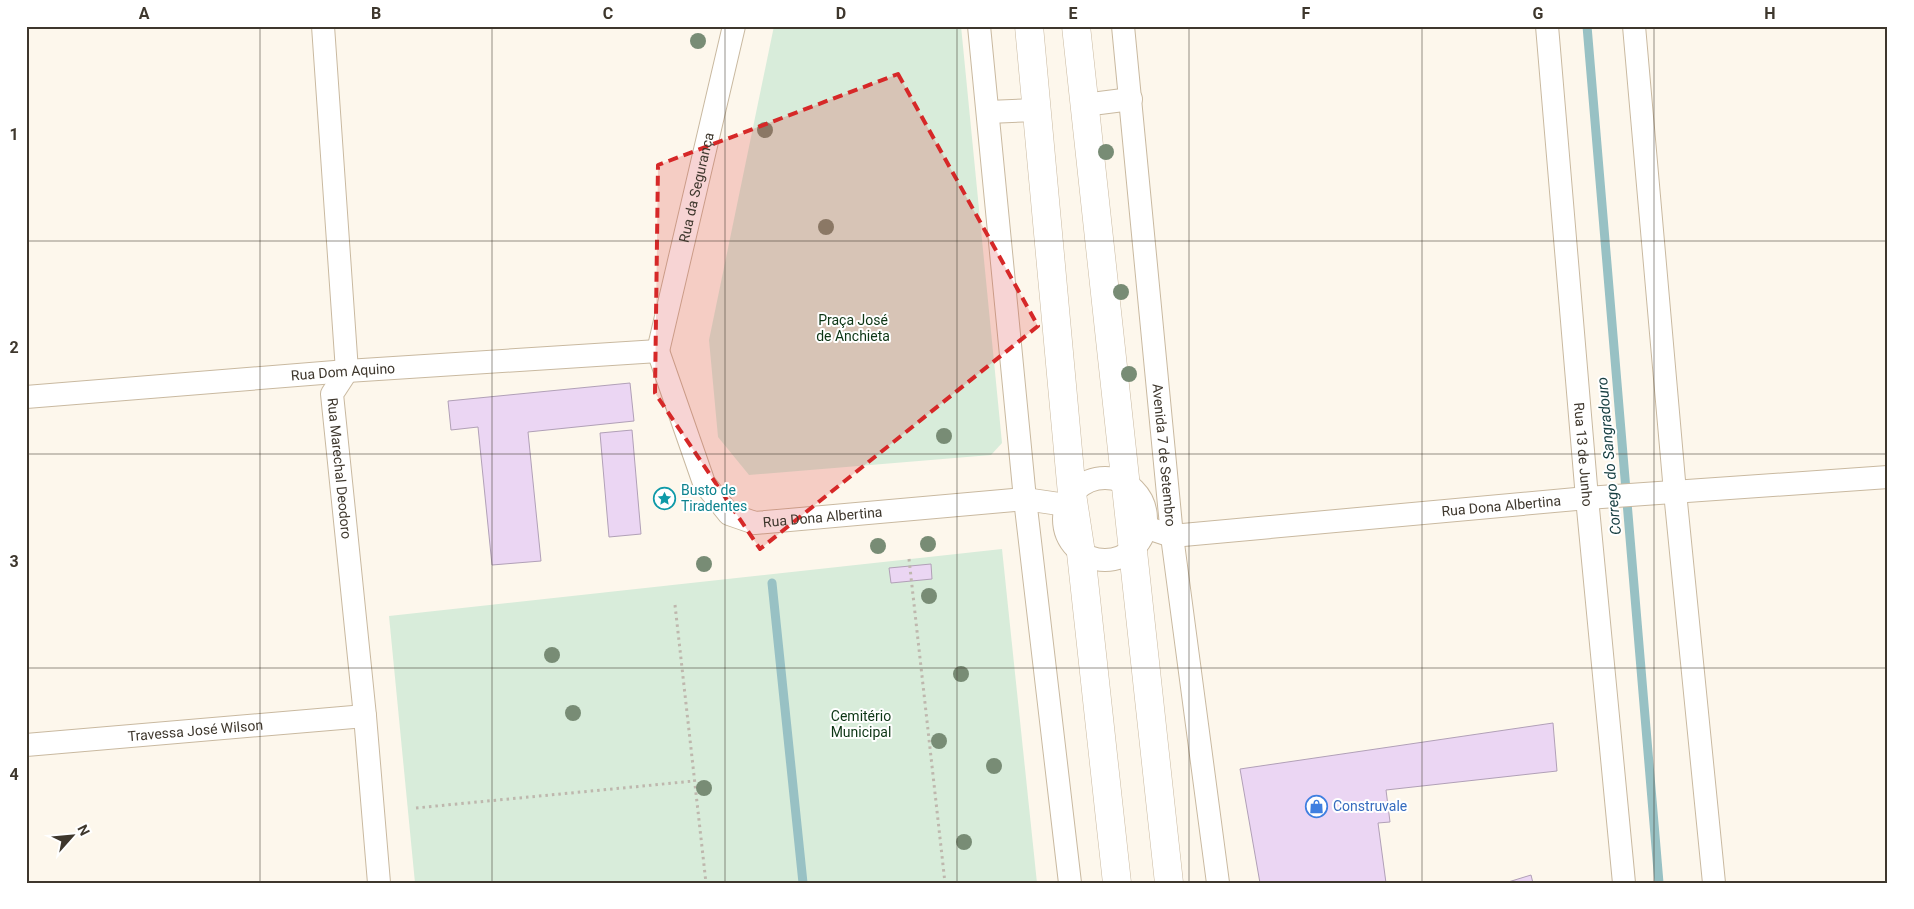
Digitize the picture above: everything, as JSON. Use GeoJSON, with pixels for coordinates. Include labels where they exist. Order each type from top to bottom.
{"type":"FeatureCollection","features":[{"type":"Feature","properties":{"kind":"main road"},"geometry":{"type":"LineString","coordinates":[[1029,26],[1069,500],[1081,553],[1117,883]]}},
{"type":"Feature","properties":{"kind":"main road"},"geometry":{"type":"LineString","coordinates":[[1076,26],[1126,484],[1139,538],[1168,883]]}},
{"type":"Feature","properties":{"kind":"street"},"geometry":{"type":"LineString","coordinates":[[324,26],[347,371]]}},
{"type":"Feature","properties":{"kind":"street","name":"Rua da Segurança"},"geometry":{"type":"LineString","coordinates":[[658,350],[734,26]]}},
{"type":"Feature","properties":{"kind":"street"},"geometry":{"type":"LineString","coordinates":[[979,26],[1025,499],[1070,883]]}},
{"type":"Feature","properties":{"kind":"street","name":"Avenida 7 de Setembro"},"geometry":{"type":"LineString","coordinates":[[1123,26],[1172,536],[1218,883]]}},
{"type":"Feature","properties":{"kind":"street","name":"Rua 13 de Junho"},"geometry":{"type":"LineString","coordinates":[[1547,26],[1587,498],[1624,883]]}},
{"type":"Feature","properties":{"kind":"street"},"geometry":{"type":"LineString","coordinates":[[1634,26],[1675,492],[1714,883]]}},
{"type":"Feature","properties":{"kind":"street"},"geometry":{"type":"LineString","coordinates":[[1084,105],[1131,99]]}},
{"type":"Feature","properties":{"kind":"street"},"geometry":{"type":"LineString","coordinates":[[988,112],[1037,110]]}},
{"type":"Feature","properties":{"kind":"street","name":"Rua Dom Aquino"},"geometry":{"type":"LineString","coordinates":[[26,397],[347,371],[658,350]]}},
{"type":"Feature","properties":{"kind":"street","name":"Rua Dona Albertina"},"geometry":{"type":"LineString","coordinates":[[658,350],[704,483],[729,514],[756,523],[1025,499],[1069,500]]}},
{"type":"Feature","properties":{"kind":"street","name":"Rua Marechal Deodoro"},"geometry":{"type":"LineString","coordinates":[[347,371],[332,394],[365,716],[379,883]]}},
{"type":"Feature","properties":{"kind":"street","name":"Rua Dona Albertina"},"geometry":{"type":"LineString","coordinates":[[1139,538],[1587,498],[1888,477]]}},
{"type":"Feature","properties":{"kind":"street"},"geometry":{"type":"LineString","coordinates":[[1069,500],[1081,485],[1091,480],[1115,479],[1126,484]]}},
{"type":"Feature","properties":{"kind":"street"},"geometry":{"type":"LineString","coordinates":[[1081,553],[1091,558],[1114,560],[1124,555],[1139,538]]}},
{"type":"Feature","properties":{"kind":"street","name":"Travessa José Wilson"},"geometry":{"type":"LineString","coordinates":[[26,745],[365,716]]}},
{"type":"Feature","properties":{"kind":"path"},"geometry":{"type":"LineString","coordinates":[[909,559],[945,883]]}},
{"type":"Feature","properties":{"kind":"path"},"geometry":{"type":"LineString","coordinates":[[675,605],[706,883]]}},
{"type":"Feature","properties":{"kind":"path"},"geometry":{"type":"LineString","coordinates":[[416,808],[694,781]]}},
{"type":"Feature","properties":{"kind":"highlighted area"},"geometry":{"type":"Polygon","coordinates":[[[898,74],[1038,326],[760,549],[655,393],[658,165],[898,74]]]}},
{"type":"Feature","properties":{"kind":"green space","name":"Praça José de Anchieta"},"geometry":{"type":"Polygon","coordinates":[[[774,26],[961,26],[1002,443],[991,455],[749,475],[718,437],[709,340],[774,26]]]}},
{"type":"Feature","properties":{"kind":"green space","name":"Cemitério Municipal"},"geometry":{"type":"Polygon","coordinates":[[[1002,549],[1037,883],[415,883],[389,616],[1002,549]]]}},
{"type":"Feature","properties":{"kind":"building"},"geometry":{"type":"Polygon","coordinates":[[[630,383],[634,421],[528,432],[541,561],[492,565],[478,427],[451,430],[448,401],[630,383]]]}},
{"type":"Feature","properties":{"kind":"building"},"geometry":{"type":"Polygon","coordinates":[[[632,430],[641,534],[609,537],[600,433],[632,430]]]}},
{"type":"Feature","properties":{"kind":"building"},"geometry":{"type":"Polygon","coordinates":[[[931,564],[932,579],[891,583],[889,568],[931,564]]]}},
{"type":"Feature","properties":{"kind":"building","name":"Construvale"},"geometry":{"type":"Polygon","coordinates":[[[1553,723],[1557,771],[1386,790],[1390,822],[1378,823],[1386,883],[1260,883],[1240,769],[1553,723]]]}},
{"type":"Feature","properties":{"kind":"building"},"geometry":{"type":"Polygon","coordinates":[[[1531,875],[1533,883],[1505,883],[1531,875]]]}},
{"type":"Feature","properties":{"kind":"waterway","name":"Corrego do Sangradouro"},"geometry":{"type":"LineString","coordinates":[[1587,26],[1659,883]]}},
{"type":"Feature","properties":{"kind":"waterway"},"geometry":{"type":"LineString","coordinates":[[772,583],[803,883]]}},
{"type":"Feature","properties":{"kind":"place","name":"Busto de Tiradentes"},"geometry":{"type":"Point","coordinates":[665,498]}},
{"type":"Feature","properties":{"kind":"place","name":"Construvale"},"geometry":{"type":"Point","coordinates":[1317,806]}}]}
